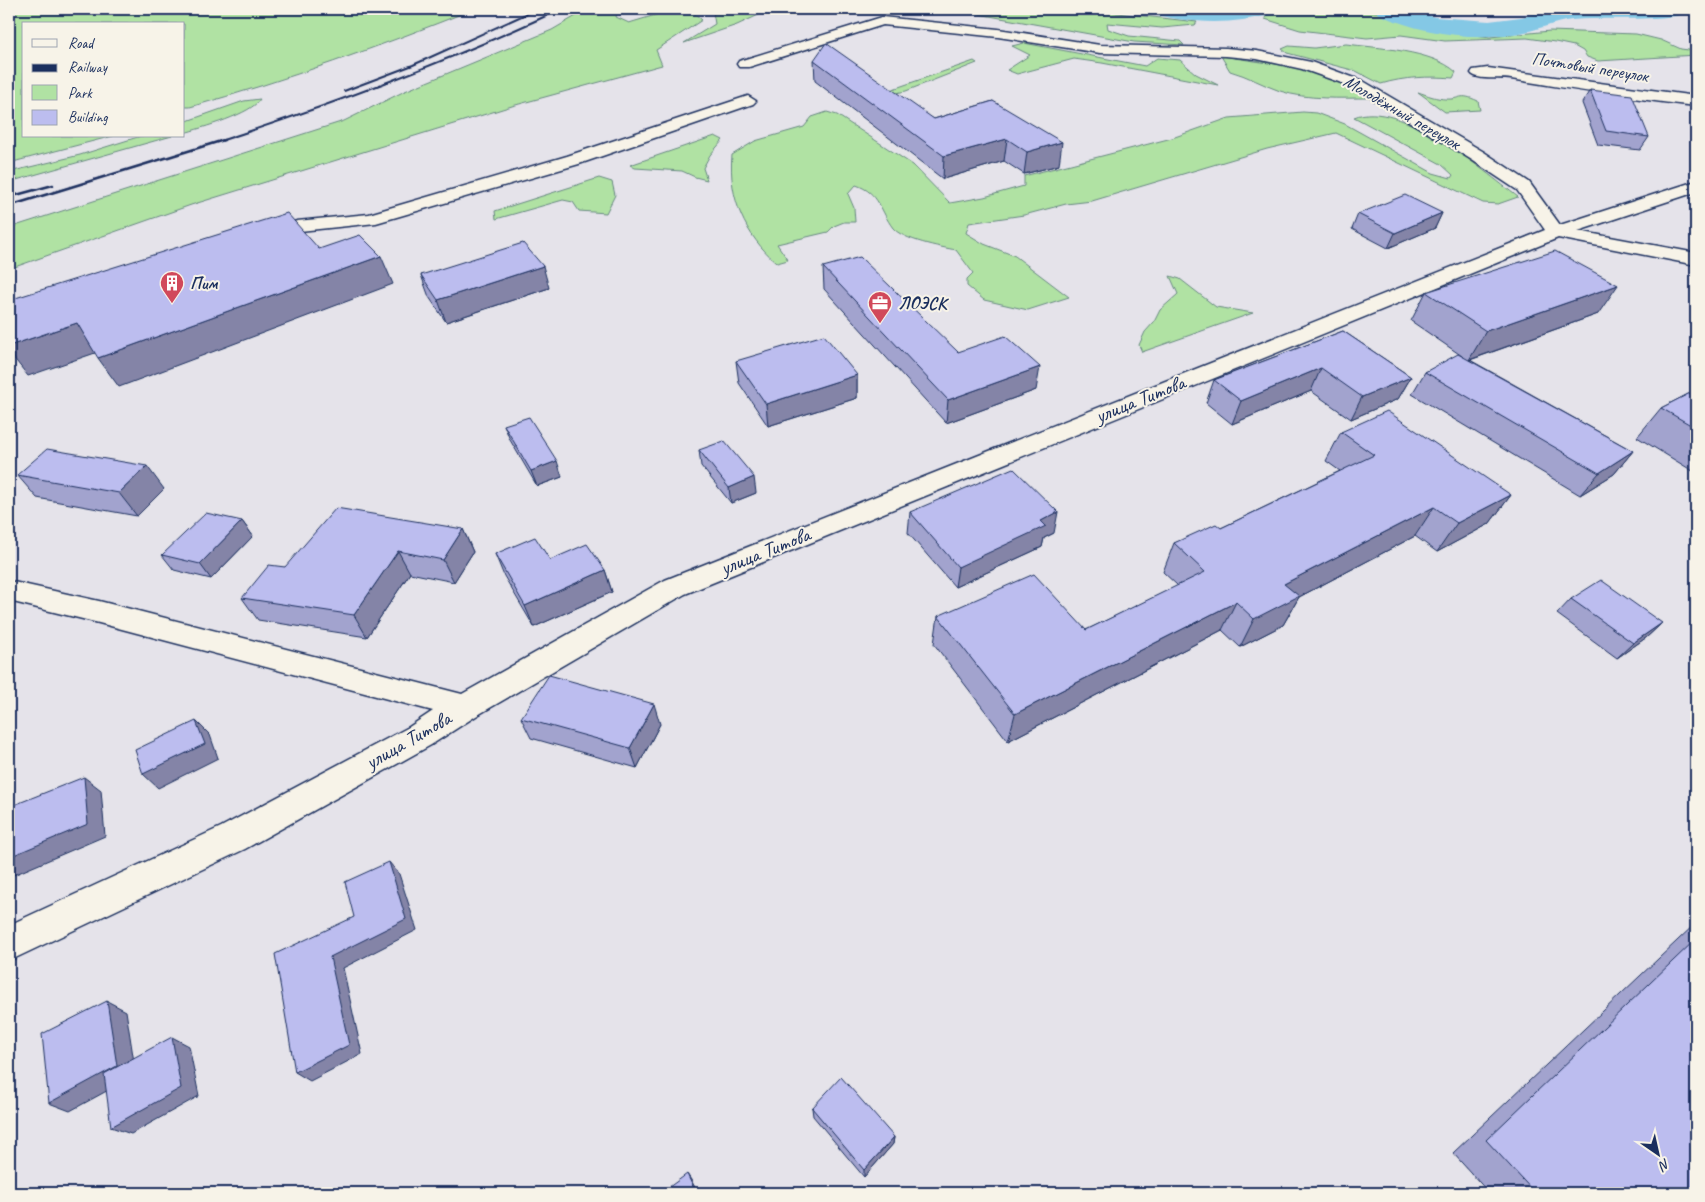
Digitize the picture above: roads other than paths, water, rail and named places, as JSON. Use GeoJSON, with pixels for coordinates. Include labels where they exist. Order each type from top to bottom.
{"type":"FeatureCollection","features":[{"type":"Feature","properties":{"kind":"street","name":"Молодёжный переулок"},"geometry":{"type":"LineString","coordinates":[[744,64],[882,20],[998,32],[1100,49],[1226,52],[1285,60],[1338,75],[1383,98],[1523,186],[1556,232]]}},
{"type":"Feature","properties":{"kind":"street","name":"Почтовый переулок"},"geometry":{"type":"LineString","coordinates":[[1478,73],[1495,71],[1552,83],[1696,101]]}},
{"type":"Feature","properties":{"kind":"street"},"geometry":{"type":"LineString","coordinates":[[242,244],[297,226],[370,219],[573,160],[748,101]]}},
{"type":"Feature","properties":{"kind":"street","name":"улица Титова"},"geometry":{"type":"LineString","coordinates":[[9,943],[233,838],[420,736],[465,706],[675,587],[1556,232],[1696,186]]}},
{"type":"Feature","properties":{"kind":"street"},"geometry":{"type":"LineString","coordinates":[[1556,232],[1696,259]]}},
{"type":"Feature","properties":{"kind":"street"},"geometry":{"type":"LineString","coordinates":[[9,591],[99,612],[465,706]]}},
{"type":"Feature","properties":{"kind":"waterway"},"geometry":{"type":"LineString","coordinates":[[1162,9],[1212,15],[1253,12],[1263,9]]}},
{"type":"Feature","properties":{"kind":"waterway"},"geometry":{"type":"LineString","coordinates":[[1387,9],[1418,21],[1435,25],[1489,29],[1521,25],[1569,13],[1649,12],[1675,9]]}},
{"type":"Feature","properties":{"kind":"railway"},"geometry":{"type":"LineString","coordinates":[[344,91],[413,65],[537,9]]}},
{"type":"Feature","properties":{"kind":"railway"},"geometry":{"type":"LineString","coordinates":[[220,141],[307,112],[435,64],[561,9]]}},
{"type":"Feature","properties":{"kind":"railway"},"geometry":{"type":"LineString","coordinates":[[9,206],[224,140]]}},
{"type":"Feature","properties":{"kind":"railway"},"geometry":{"type":"LineString","coordinates":[[9,197],[53,185]]}},
{"type":"Feature","properties":{"kind":"place","name":"Пим"},"geometry":{"type":"Point","coordinates":[172,304]}},
{"type":"Feature","properties":{"kind":"place","name":"ЛОЭСК"},"geometry":{"type":"Point","coordinates":[880,324]}}]}
